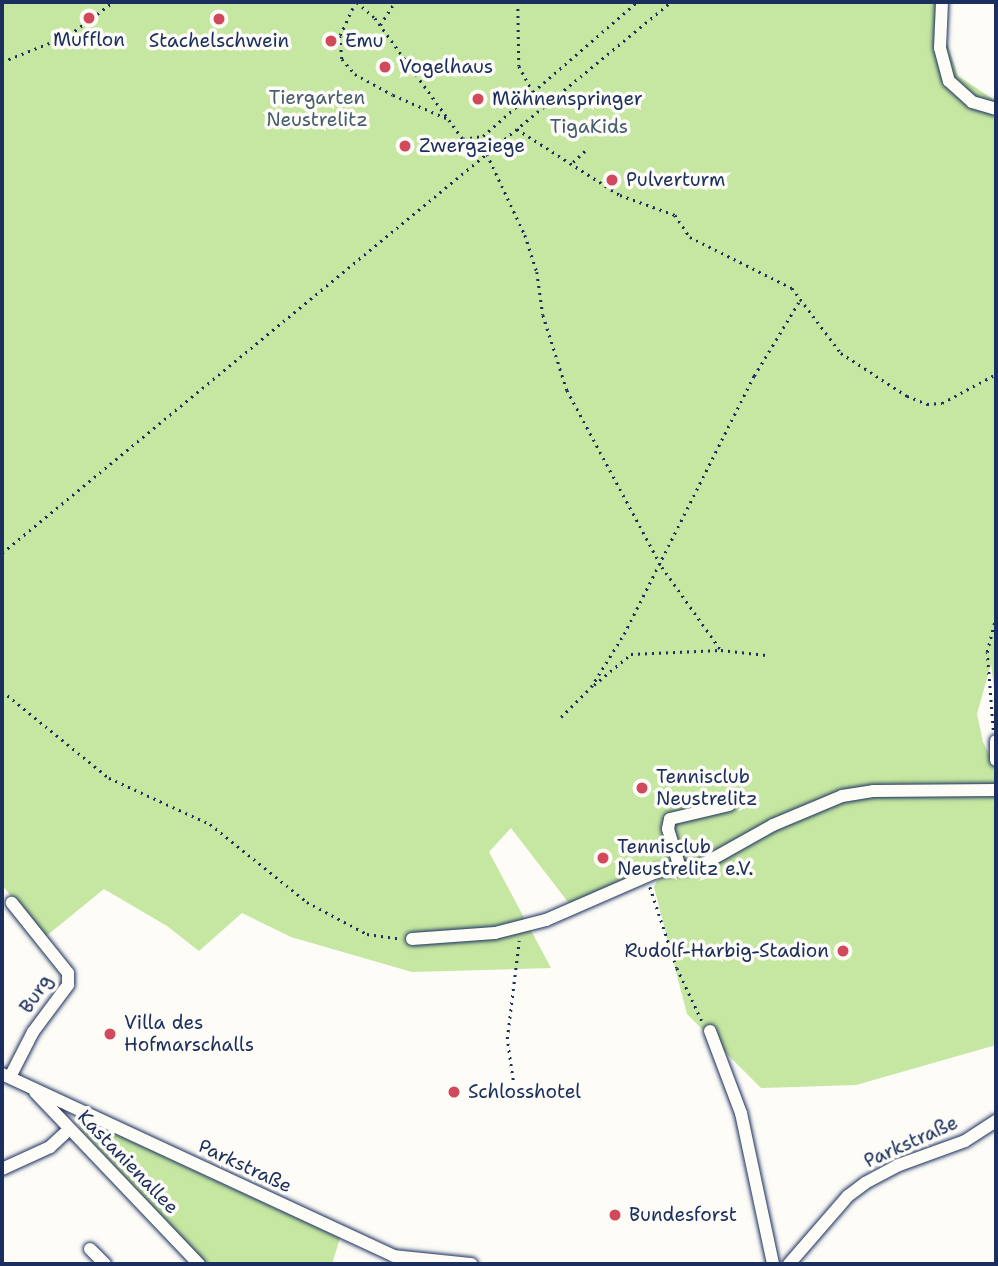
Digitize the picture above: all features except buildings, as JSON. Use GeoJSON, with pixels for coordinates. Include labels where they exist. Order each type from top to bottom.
{"type":"FeatureCollection","features":[{"type":"Feature","properties":{"kind":"street"},"geometry":{"type":"LineString","coordinates":[[942,2],[940,48],[949,81],[972,102],[996,109]]}},
{"type":"Feature","properties":{"kind":"street"},"geometry":{"type":"LineString","coordinates":[[995,741],[996,760]]}},
{"type":"Feature","properties":{"kind":"street"},"geometry":{"type":"LineString","coordinates":[[412,939],[520,929],[646,875],[699,866],[797,813],[849,795],[996,790]]}},
{"type":"Feature","properties":{"kind":"street"},"geometry":{"type":"LineString","coordinates":[[680,868],[668,829],[670,819],[729,805]]}},
{"type":"Feature","properties":{"kind":"street","name":"Burg"},"geometry":{"type":"LineString","coordinates":[[6,1075],[33,1032],[68,985],[68,973],[12,903]]}},
{"type":"Feature","properties":{"kind":"street"},"geometry":{"type":"LineString","coordinates":[[710,1031],[741,1113],[774,1264]]}},
{"type":"Feature","properties":{"kind":"street","name":"Parkstraße"},"geometry":{"type":"LineString","coordinates":[[6,1075],[394,1256],[472,1264]]}},
{"type":"Feature","properties":{"kind":"street","name":"Kastanienallee"},"geometry":{"type":"LineString","coordinates":[[29,1086],[199,1264]]}},
{"type":"Feature","properties":{"kind":"street","name":"Parkstraße"},"geometry":{"type":"LineString","coordinates":[[789,1264],[848,1196],[865,1184],[899,1165],[965,1141],[996,1121]]}},
{"type":"Feature","properties":{"kind":"street"},"geometry":{"type":"LineString","coordinates":[[2,1169],[50,1147],[69,1129]]}},
{"type":"Feature","properties":{"kind":"street"},"geometry":{"type":"LineString","coordinates":[[90,1249],[105,1264]]}},
{"type":"Feature","properties":{"kind":"path"},"geometry":{"type":"LineString","coordinates":[[2,62],[69,35],[113,2]]}},
{"type":"Feature","properties":{"kind":"path"},"geometry":{"type":"LineString","coordinates":[[447,118],[393,95],[355,74],[342,59],[340,36],[356,2],[380,25],[463,138],[473,140],[637,2]]}},
{"type":"Feature","properties":{"kind":"path"},"geometry":{"type":"LineString","coordinates":[[380,25],[395,2]]}},
{"type":"Feature","properties":{"kind":"path"},"geometry":{"type":"LineString","coordinates":[[518,2],[519,66],[533,92]]}},
{"type":"Feature","properties":{"kind":"path"},"geometry":{"type":"LineString","coordinates":[[2,553],[671,2]]}},
{"type":"Feature","properties":{"kind":"path"},"geometry":{"type":"LineString","coordinates":[[517,129],[573,162],[620,195],[675,215],[690,237],[767,272],[792,288],[851,362],[927,404],[962,395],[996,374]]}},
{"type":"Feature","properties":{"kind":"path"},"geometry":{"type":"LineString","coordinates":[[573,162],[589,148]]}},
{"type":"Feature","properties":{"kind":"path"},"geometry":{"type":"LineString","coordinates":[[487,154],[526,235],[537,272],[543,315],[567,390],[662,567],[721,650]]}},
{"type":"Feature","properties":{"kind":"path"},"geometry":{"type":"LineString","coordinates":[[591,687],[662,567],[754,376],[800,300]]}},
{"type":"Feature","properties":{"kind":"path"},"geometry":{"type":"LineString","coordinates":[[995,741],[987,652],[996,616]]}},
{"type":"Feature","properties":{"kind":"path"},"geometry":{"type":"LineString","coordinates":[[561,717],[591,687],[631,654],[721,650],[766,655]]}},
{"type":"Feature","properties":{"kind":"path"},"geometry":{"type":"LineString","coordinates":[[2,691],[109,778],[209,824],[307,902],[347,926],[367,934],[412,939]]}},
{"type":"Feature","properties":{"kind":"path"},"geometry":{"type":"LineString","coordinates":[[646,875],[697,1017],[710,1031]]}},
{"type":"Feature","properties":{"kind":"path"},"geometry":{"type":"LineString","coordinates":[[513,1080],[507,1038],[520,929]]}},
{"type":"Feature","properties":{"kind":"green space"},"geometry":{"type":"Polygon","coordinates":[[[2,2],[939,2],[942,27],[958,76],[996,101],[996,704],[991,664],[977,714],[983,742],[996,768],[996,1045],[856,1085],[761,1088],[687,1014],[654,887],[667,858],[571,906],[511,828],[489,852],[551,968],[412,972],[291,937],[242,913],[199,951],[167,926],[104,889],[45,937],[2,885],[2,2]]]}},
{"type":"Feature","properties":{"kind":"green space"},"geometry":{"type":"Polygon","coordinates":[[[77,1116],[340,1238],[332,1264],[207,1264],[80,1129],[77,1116]]]}},
{"type":"Feature","properties":{"kind":"place","name":"Mufflon"},"geometry":{"type":"Point","coordinates":[89,18]}},
{"type":"Feature","properties":{"kind":"place","name":"Stachelschwein"},"geometry":{"type":"Point","coordinates":[219,19]}},
{"type":"Feature","properties":{"kind":"place","name":"Emu"},"geometry":{"type":"Point","coordinates":[331,41]}},
{"type":"Feature","properties":{"kind":"place","name":"Vogelhaus"},"geometry":{"type":"Point","coordinates":[385,67]}},
{"type":"Feature","properties":{"kind":"place","name":"Mähnenspringer"},"geometry":{"type":"Point","coordinates":[478,99]}},
{"type":"Feature","properties":{"kind":"place","name":"Zwergziege"},"geometry":{"type":"Point","coordinates":[405,146]}},
{"type":"Feature","properties":{"kind":"place","name":"Pulverturm"},"geometry":{"type":"Point","coordinates":[612,180]}},
{"type":"Feature","properties":{"kind":"place","name":"Tennisclub Neustrelitz"},"geometry":{"type":"Point","coordinates":[642,788]}},
{"type":"Feature","properties":{"kind":"place","name":"Tennisclub Neustrelitz e.V."},"geometry":{"type":"Point","coordinates":[603,858]}},
{"type":"Feature","properties":{"kind":"place","name":"Rudolf-Harbig-Stadion"},"geometry":{"type":"Point","coordinates":[843,951]}},
{"type":"Feature","properties":{"kind":"place","name":"Villa des Hofmarschalls"},"geometry":{"type":"Point","coordinates":[110,1034]}},
{"type":"Feature","properties":{"kind":"place","name":"Schlosshotel"},"geometry":{"type":"Point","coordinates":[454,1092]}},
{"type":"Feature","properties":{"kind":"place","name":"Bundesforst"},"geometry":{"type":"Point","coordinates":[615,1215]}},
{"type":"Feature","properties":{"kind":"park label","name":"Tiergarten Neustrelitz"},"geometry":{"type":"Point","coordinates":[317,109]}},
{"type":"Feature","properties":{"kind":"park label","name":"TigaKids"},"geometry":{"type":"Point","coordinates":[589,127]}}]}
